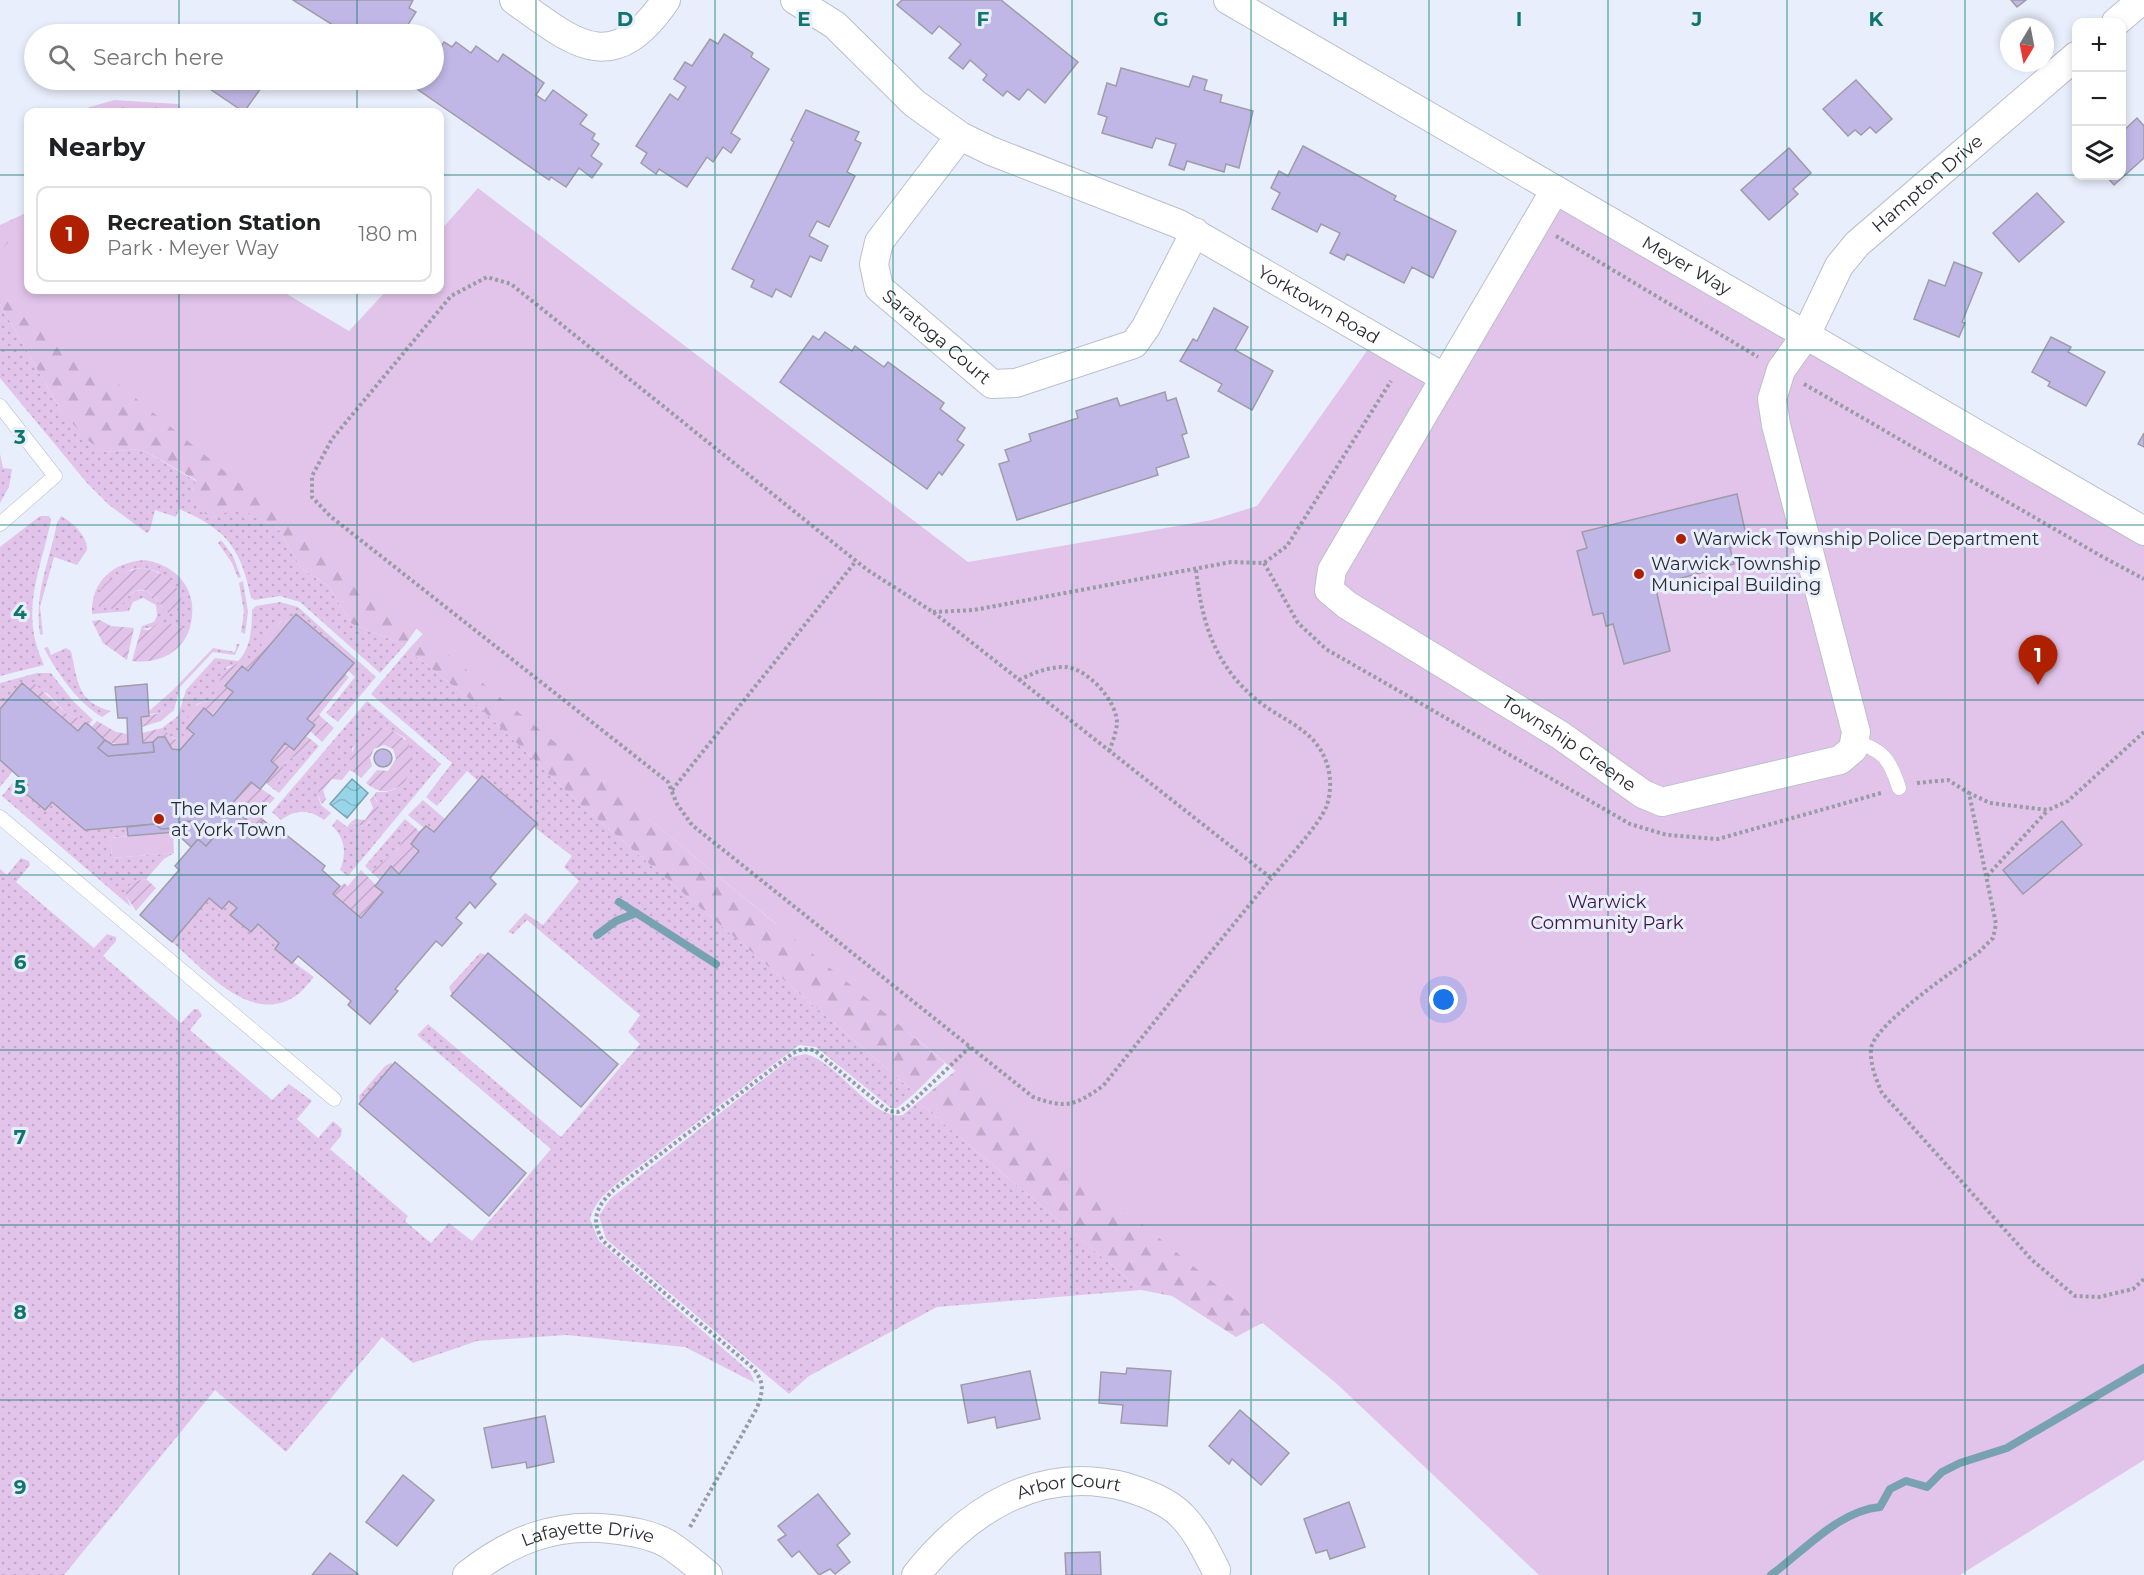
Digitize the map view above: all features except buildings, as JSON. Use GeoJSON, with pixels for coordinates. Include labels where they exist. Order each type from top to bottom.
{"type":"FeatureCollection","features":[{"type":"Feature","properties":{"kind":"street"},"geometry":{"type":"LineString","coordinates":[[514,0],[569,39],[587,46],[608,47],[630,38],[654,17],[666,0]]}},
{"type":"Feature","properties":{"kind":"street"},"geometry":{"type":"LineString","coordinates":[[795,0],[835,25],[929,115],[960,136]]}},
{"type":"Feature","properties":{"kind":"street","name":"Meyer Way"},"geometry":{"type":"LineString","coordinates":[[1228,0],[2144,531]]}},
{"type":"Feature","properties":{"kind":"street"},"geometry":{"type":"LineString","coordinates":[[2122,18],[2142,4]]}},
{"type":"Feature","properties":{"kind":"street","name":"Hampton Drive"},"geometry":{"type":"LineString","coordinates":[[1806,335],[1825,291],[1857,244],[2072,59]]}},
{"type":"Feature","properties":{"kind":"street","name":"Saratoga Court"},"geometry":{"type":"LineString","coordinates":[[960,136],[879,242],[874,264],[879,288],[992,384],[1016,383],[1134,344],[1146,327],[1187,228]]}},
{"type":"Feature","properties":{"kind":"street","name":"Yorktown Road"},"geometry":{"type":"LineString","coordinates":[[960,136],[991,152],[1187,228],[1443,377]]}},
{"type":"Feature","properties":{"kind":"street","name":"Township Greene"},"geometry":{"type":"LineString","coordinates":[[1555,190],[1443,377],[1332,570],[1329,591],[1347,605],[1560,735],[1643,794],[1662,802],[1840,760],[1853,750],[1854,741]]}},
{"type":"Feature","properties":{"kind":"street"},"geometry":{"type":"LineString","coordinates":[[1806,335],[1781,370],[1772,399],[1776,425],[1856,732],[1854,741]]}},
{"type":"Feature","properties":{"kind":"street","name":"Arbor Court"},"geometry":{"type":"LineString","coordinates":[[916,1575],[933,1553],[964,1524],[991,1506],[1024,1491],[1053,1483],[1083,1481],[1112,1484],[1142,1492],[1168,1505],[1182,1515],[1194,1530],[1216,1570]]}},
{"type":"Feature","properties":{"kind":"street","name":"Lafayette Drive"},"geometry":{"type":"LineString","coordinates":[[467,1575],[490,1557],[516,1542],[546,1531],[572,1526],[633,1531],[667,1544],[708,1575]]}},
{"type":"Feature","properties":{"kind":"lane"},"geometry":{"type":"LineString","coordinates":[[0,406],[55,476],[0,524]]}},
{"type":"Feature","properties":{"kind":"lane"},"geometry":{"type":"LineString","coordinates":[[1854,741],[1875,748],[1892,766],[1899,788]]}},
{"type":"Feature","properties":{"kind":"lane"},"geometry":{"type":"LineString","coordinates":[[0,817],[334,1099]]}},
{"type":"Feature","properties":{"kind":"path"},"geometry":{"type":"LineString","coordinates":[[1536,224],[1781,370],[2144,579]]}},
{"type":"Feature","properties":{"kind":"path"},"geometry":{"type":"LineString","coordinates":[[1196,570],[1200,603],[1209,639],[1228,669],[1260,702],[1313,740],[1327,760],[1330,779],[1326,805],[1271,878],[1103,1086],[1083,1100],[1057,1106],[1033,1097],[692,825],[676,804],[668,782],[330,516],[312,497],[312,476],[332,439],[451,296],[487,277],[511,284],[856,561],[933,612],[1271,878]]}},
{"type":"Feature","properties":{"kind":"path"},"geometry":{"type":"LineString","coordinates":[[933,612],[974,610],[1231,562],[1264,562],[1287,546],[1391,381]]}},
{"type":"Feature","properties":{"kind":"path"},"geometry":{"type":"LineString","coordinates":[[672,790],[856,561]]}},
{"type":"Feature","properties":{"kind":"path"},"geometry":{"type":"LineString","coordinates":[[1019,680],[1038,671],[1066,667],[1092,680],[1113,703],[1117,724],[1109,752]]}},
{"type":"Feature","properties":{"kind":"path"},"geometry":{"type":"LineString","coordinates":[[1986,877],[2048,810],[2068,801],[2144,732]]}},
{"type":"Feature","properties":{"kind":"path"},"geometry":{"type":"LineString","coordinates":[[2048,810],[1990,803],[1970,793],[1996,924],[1993,938],[1979,952],[1884,1027],[1871,1047],[1872,1069],[1882,1093],[2032,1260],[2075,1296],[2099,1297],[2133,1289],[2144,1279]]}},
{"type":"Feature","properties":{"kind":"path"},"geometry":{"type":"LineString","coordinates":[[676,1551],[757,1408],[763,1390],[762,1379],[753,1368],[603,1241],[595,1220],[597,1208],[616,1188],[793,1053],[803,1048],[814,1050],[888,1111],[898,1112],[907,1107],[970,1047]]}},
{"type":"Feature","properties":{"kind":"green space"},"geometry":{"type":"Polygon","coordinates":[[[114,100],[178,104],[180,108],[87,108],[114,100]]]}},
{"type":"Feature","properties":{"kind":"green space","name":"Warwick Community Park"},"geometry":{"type":"Polygon","coordinates":[[[478,188],[968,562],[1212,520],[1257,506],[1376,338],[1443,377],[1555,190],[2144,531],[2144,1460],[1960,1575],[1539,1575],[1337,1384],[0,287],[0,253],[24,221],[24,294],[287,294],[349,331],[383,294],[444,294],[444,226],[478,188]]]}},
{"type":"Feature","properties":{"kind":"green space"},"geometry":{"type":"Polygon","coordinates":[[[24,214],[24,294],[282,294],[426,615],[405,645],[352,624],[328,586],[301,568],[278,528],[238,508],[213,517],[201,512],[192,491],[196,480],[141,449],[105,452],[90,442],[61,411],[0,304],[0,225],[24,214]]]}},
{"type":"Feature","properties":{"kind":"green space"},"geometry":{"type":"Polygon","coordinates":[[[0,304],[61,411],[105,452],[141,449],[196,481],[192,491],[213,517],[238,507],[278,528],[301,568],[328,586],[352,624],[405,645],[380,673],[300,602],[280,596],[255,600],[251,598],[236,553],[229,542],[209,524],[179,509],[176,517],[155,510],[150,530],[147,533],[109,505],[87,483],[0,378],[0,304]]]}},
{"type":"Feature","properties":{"kind":"green space"},"geometry":{"type":"Polygon","coordinates":[[[0,454],[3,468],[12,469],[9,487],[0,503],[0,454]]]}},
{"type":"Feature","properties":{"kind":"green space"},"geometry":{"type":"Polygon","coordinates":[[[40,516],[49,516],[51,520],[37,575],[32,610],[33,627],[44,665],[0,676],[0,547],[40,516]]]}},
{"type":"Feature","properties":{"kind":"green space"},"geometry":{"type":"Polygon","coordinates":[[[61,516],[79,530],[87,545],[87,550],[77,565],[54,557],[40,607],[43,634],[40,635],[39,605],[43,578],[57,523],[61,516]]]}},
{"type":"Feature","properties":{"kind":"green space"},"geometry":{"type":"Polygon","coordinates":[[[221,540],[233,556],[241,577],[238,578],[232,563],[218,543],[221,540]]]}},
{"type":"Feature","properties":{"kind":"green space"},"geometry":{"type":"Polygon","coordinates":[[[145,560],[158,563],[178,576],[185,584],[192,606],[189,631],[173,624],[141,629],[142,626],[154,622],[157,616],[156,605],[143,598],[133,602],[129,611],[92,614],[95,592],[106,575],[114,569],[145,560]],[[144,568],[132,569],[104,585],[129,596],[141,590],[147,591],[168,613],[159,572],[144,568]]]}},
{"type":"Feature","properties":{"kind":"green space"},"geometry":{"type":"Polygon","coordinates":[[[144,568],[157,572],[175,586],[182,597],[176,612],[168,613],[152,594],[141,590],[135,591],[115,609],[99,607],[98,598],[105,584],[120,574],[144,568]]]}},
{"type":"Feature","properties":{"kind":"green space"},"geometry":{"type":"Polygon","coordinates":[[[243,581],[248,612],[245,634],[241,632],[244,612],[239,583],[243,581]]]}},
{"type":"Feature","properties":{"kind":"green space"},"geometry":{"type":"Polygon","coordinates":[[[280,602],[298,607],[376,677],[338,722],[326,713],[355,677],[293,618],[281,621],[252,660],[227,667],[214,699],[197,704],[184,736],[180,740],[168,734],[162,728],[178,716],[186,690],[215,658],[238,661],[242,656],[250,637],[252,610],[256,606],[280,602]]]}},
{"type":"Feature","properties":{"kind":"green space"},"geometry":{"type":"Polygon","coordinates":[[[285,617],[293,618],[248,671],[242,666],[226,685],[233,692],[180,750],[172,749],[165,737],[158,737],[153,742],[143,743],[142,733],[162,728],[174,739],[180,740],[192,709],[214,699],[223,671],[252,659],[285,617]]]}},
{"type":"Feature","properties":{"kind":"green space"},"geometry":{"type":"Polygon","coordinates":[[[100,620],[111,626],[134,628],[127,660],[103,643],[92,621],[100,620]]]}},
{"type":"Feature","properties":{"kind":"green space"},"geometry":{"type":"Polygon","coordinates":[[[158,623],[173,624],[189,631],[180,646],[166,656],[150,661],[132,661],[141,629],[149,630],[158,623]]]}},
{"type":"Feature","properties":{"kind":"green space"},"geometry":{"type":"Polygon","coordinates":[[[430,626],[634,807],[776,924],[827,947],[909,1033],[945,1063],[915,1093],[580,804],[477,705],[408,650],[430,626]]]}},
{"type":"Feature","properties":{"kind":"green space"},"geometry":{"type":"Polygon","coordinates":[[[237,644],[240,644],[235,655],[213,652],[180,687],[174,710],[166,708],[160,713],[149,714],[149,711],[173,690],[213,648],[235,652],[237,644]]]}},
{"type":"Feature","properties":{"kind":"green space"},"geometry":{"type":"Polygon","coordinates":[[[48,647],[51,655],[66,648],[71,651],[78,681],[85,696],[91,702],[111,711],[102,717],[76,695],[49,658],[44,648],[48,647]]]}},
{"type":"Feature","properties":{"kind":"green space"},"geometry":{"type":"Polygon","coordinates":[[[408,650],[477,705],[580,804],[915,1093],[897,1108],[891,1108],[816,1047],[799,1045],[625,1177],[604,1195],[596,1206],[590,1219],[599,1241],[750,1372],[755,1383],[685,1347],[566,1335],[477,1341],[413,1363],[382,1337],[286,1452],[215,1390],[64,1575],[0,1575],[0,869],[7,875],[21,858],[29,861],[30,865],[16,882],[94,948],[107,934],[116,937],[116,941],[103,956],[181,1023],[194,1009],[198,1009],[202,1015],[190,1030],[272,1100],[289,1084],[312,1101],[297,1119],[318,1138],[333,1121],[342,1129],[341,1136],[330,1149],[408,1216],[405,1221],[431,1243],[449,1223],[472,1241],[551,1149],[417,1035],[428,1024],[561,1137],[640,1044],[628,1032],[640,1015],[527,920],[513,934],[508,932],[525,913],[543,925],[579,881],[564,867],[572,856],[534,827],[537,823],[482,776],[478,781],[467,771],[437,806],[426,797],[452,763],[371,694],[408,650]]]}},
{"type":"Feature","properties":{"kind":"green space"},"geometry":{"type":"Polygon","coordinates":[[[37,673],[51,673],[72,700],[93,720],[91,722],[67,714],[47,693],[22,683],[0,709],[0,683],[37,673]]]}},
{"type":"Feature","properties":{"kind":"green space"},"geometry":{"type":"Polygon","coordinates":[[[345,674],[349,677],[319,715],[334,728],[322,742],[310,731],[315,725],[307,719],[345,674]]]}},
{"type":"Feature","properties":{"kind":"green space"},"geometry":{"type":"Polygon","coordinates":[[[22,683],[34,683],[67,714],[91,722],[89,725],[85,723],[78,731],[22,683]]]}},
{"type":"Feature","properties":{"kind":"green space"},"geometry":{"type":"Polygon","coordinates":[[[367,701],[441,764],[348,876],[340,870],[344,858],[343,846],[340,836],[332,826],[337,819],[347,827],[350,823],[365,826],[370,822],[377,801],[374,796],[376,792],[396,789],[406,739],[385,728],[352,748],[352,771],[350,770],[345,776],[332,774],[318,797],[321,805],[331,813],[324,820],[308,812],[297,812],[281,820],[272,812],[367,701]]]}},
{"type":"Feature","properties":{"kind":"green space"},"geometry":{"type":"Polygon","coordinates":[[[166,708],[174,710],[161,721],[142,727],[141,717],[160,713],[166,708]]]}},
{"type":"Feature","properties":{"kind":"green space"},"geometry":{"type":"Polygon","coordinates":[[[97,721],[116,732],[128,734],[128,744],[116,744],[104,739],[91,727],[97,721]]]}},
{"type":"Feature","properties":{"kind":"green space"},"geometry":{"type":"Polygon","coordinates":[[[385,728],[407,742],[411,749],[412,764],[405,782],[390,790],[381,791],[366,783],[377,770],[388,771],[396,759],[393,749],[384,745],[374,749],[370,758],[372,766],[361,778],[352,771],[351,762],[354,747],[363,737],[385,728]]]}},
{"type":"Feature","properties":{"kind":"green space"},"geometry":{"type":"Polygon","coordinates":[[[306,736],[313,741],[305,750],[285,762],[279,780],[272,788],[265,782],[278,767],[271,761],[285,743],[294,750],[306,736]]]}},
{"type":"Feature","properties":{"kind":"green space"},"geometry":{"type":"Polygon","coordinates":[[[313,741],[319,746],[279,793],[272,788],[279,780],[285,762],[305,750],[313,741]]]}},
{"type":"Feature","properties":{"kind":"green space"},"geometry":{"type":"Polygon","coordinates":[[[0,760],[13,771],[0,787],[0,760]]]}},
{"type":"Feature","properties":{"kind":"green space"},"geometry":{"type":"Polygon","coordinates":[[[339,773],[345,776],[342,780],[332,779],[323,790],[326,799],[322,804],[318,793],[321,783],[328,776],[339,773]]]}},
{"type":"Feature","properties":{"kind":"green space"},"geometry":{"type":"Polygon","coordinates":[[[18,776],[28,785],[23,792],[44,810],[52,802],[85,830],[127,827],[128,836],[110,838],[112,858],[174,853],[164,859],[146,879],[135,881],[126,896],[131,907],[2,796],[18,776]]]}},
{"type":"Feature","properties":{"kind":"green space"},"geometry":{"type":"Polygon","coordinates":[[[251,782],[275,798],[262,812],[263,820],[256,828],[230,806],[251,782]]]}},
{"type":"Feature","properties":{"kind":"green space"},"geometry":{"type":"Polygon","coordinates":[[[374,796],[379,808],[377,814],[365,826],[350,823],[355,819],[365,820],[373,808],[370,800],[374,796]]]}},
{"type":"Feature","properties":{"kind":"green space"},"geometry":{"type":"Polygon","coordinates":[[[423,800],[445,819],[434,832],[426,826],[424,828],[408,815],[423,800]]]}},
{"type":"Feature","properties":{"kind":"green space"},"geometry":{"type":"Polygon","coordinates":[[[405,819],[411,824],[398,849],[371,872],[365,866],[405,819]]]}},
{"type":"Feature","properties":{"kind":"green space"},"geometry":{"type":"Polygon","coordinates":[[[411,824],[420,832],[411,844],[419,851],[399,874],[391,867],[380,880],[371,872],[398,849],[411,824]]]}},
{"type":"Feature","properties":{"kind":"green space"},"geometry":{"type":"Polygon","coordinates":[[[173,832],[174,853],[112,858],[110,838],[173,832]]]}},
{"type":"Feature","properties":{"kind":"green space"},"geometry":{"type":"Polygon","coordinates":[[[361,870],[383,892],[361,918],[333,894],[344,883],[348,886],[361,870]]]}},
{"type":"Feature","properties":{"kind":"green space"},"geometry":{"type":"Polygon","coordinates":[[[146,879],[156,888],[136,911],[126,896],[126,888],[135,881],[146,879]]]}},
{"type":"Feature","properties":{"kind":"green space"},"geometry":{"type":"Polygon","coordinates":[[[209,898],[222,909],[229,901],[237,908],[231,915],[251,932],[258,924],[279,943],[275,949],[314,977],[297,995],[277,1004],[260,1004],[244,999],[212,978],[172,942],[209,898]]]}},
{"type":"Feature","properties":{"kind":"green space"},"geometry":{"type":"Polygon","coordinates":[[[480,953],[486,955],[452,995],[449,987],[480,953]]]}},
{"type":"Feature","properties":{"kind":"green space"},"geometry":{"type":"Polygon","coordinates":[[[805,1054],[830,1067],[879,1109],[891,1114],[903,1115],[918,1102],[1141,1290],[937,1307],[809,1376],[789,1394],[606,1239],[599,1216],[610,1199],[792,1057],[805,1054]]]}},
{"type":"Feature","properties":{"kind":"green space"},"geometry":{"type":"Polygon","coordinates":[[[391,1063],[393,1065],[360,1103],[359,1096],[385,1066],[391,1063]]]}},
{"type":"Feature","properties":{"kind":"green space"},"geometry":{"type":"Polygon","coordinates":[[[955,1071],[981,1081],[1266,1308],[1262,1323],[1236,1337],[1172,1296],[1141,1290],[918,1102],[955,1071]]]}},
{"type":"Feature","properties":{"kind":"water"},"geometry":{"type":"Polygon","coordinates":[[[352,779],[368,793],[347,818],[330,804],[352,779]]]}},
{"type":"Feature","properties":{"kind":"waterway"},"geometry":{"type":"LineString","coordinates":[[619,902],[716,964]]}},
{"type":"Feature","properties":{"kind":"waterway"},"geometry":{"type":"LineString","coordinates":[[597,935],[616,921],[636,913]]}},
{"type":"Feature","properties":{"kind":"waterway"},"geometry":{"type":"LineString","coordinates":[[1771,1575],[1836,1524],[1865,1510],[1880,1507],[1890,1489],[1906,1481],[1927,1487],[1942,1472],[1960,1463],[2007,1448],[2144,1368]]}},
{"type":"Feature","properties":{"kind":"place","name":"Warwick Township Police Department"},"geometry":{"type":"Point","coordinates":[1681,539]}},
{"type":"Feature","properties":{"kind":"place","name":"Warwick Township Municipal Building"},"geometry":{"type":"Point","coordinates":[1639,574]}},
{"type":"Feature","properties":{"kind":"place","name":"Recreation Station"},"geometry":{"type":"Point","coordinates":[2038,685]}},
{"type":"Feature","properties":{"kind":"place","name":"The Manor at York Town"},"geometry":{"type":"Point","coordinates":[159,819]}}]}
